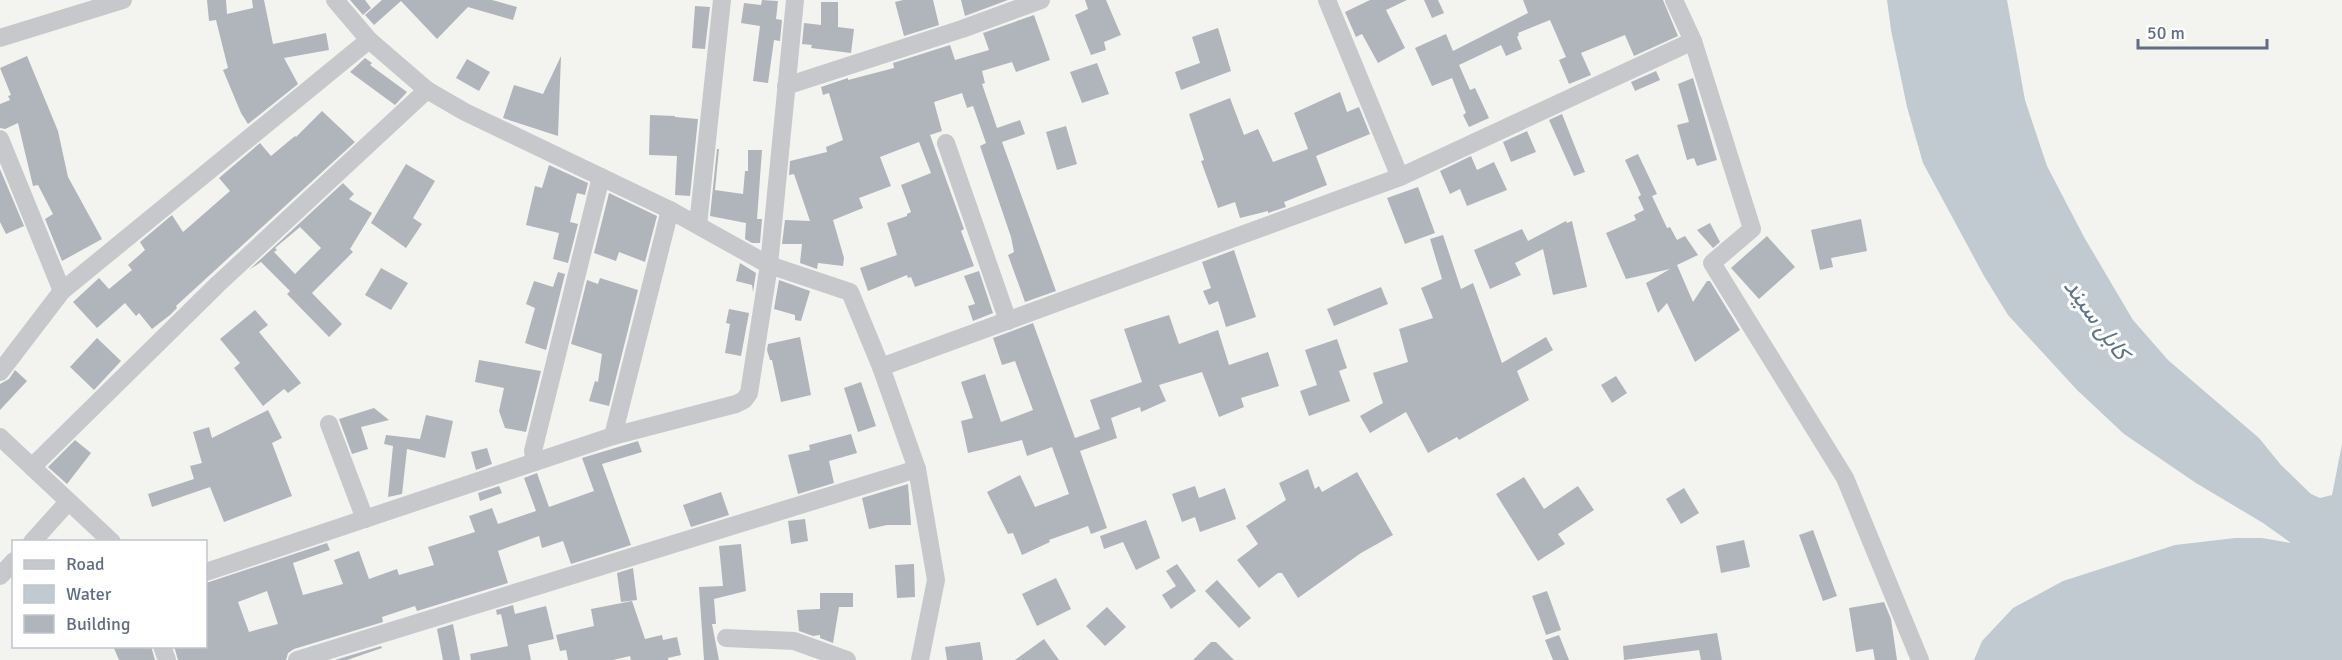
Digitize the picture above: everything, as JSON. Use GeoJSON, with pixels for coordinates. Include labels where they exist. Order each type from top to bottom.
{"type":"FeatureCollection","features":[{"type":"Feature","properties":{"kind":"street"},"geometry":{"type":"LineString","coordinates":[[0,38],[123,0]]}},
{"type":"Feature","properties":{"kind":"street"},"geometry":{"type":"LineString","coordinates":[[335,0],[369,40],[427,90],[465,112],[670,210],[769,266],[850,292],[881,367],[917,469],[936,580],[920,660]]}},
{"type":"Feature","properties":{"kind":"street"},"geometry":{"type":"LineString","coordinates":[[698,225],[722,0]]}},
{"type":"Feature","properties":{"kind":"street"},"geometry":{"type":"LineString","coordinates":[[207,572],[613,436],[744,400],[749,393],[769,266],[795,0]]}},
{"type":"Feature","properties":{"kind":"street"},"geometry":{"type":"LineString","coordinates":[[786,86],[962,29],[1041,0]]}},
{"type":"Feature","properties":{"kind":"street"},"geometry":{"type":"LineString","coordinates":[[1327,0],[1400,177]]}},
{"type":"Feature","properties":{"kind":"street"},"geometry":{"type":"LineString","coordinates":[[1674,0],[1693,41],[1752,229],[1712,263],[1845,478],[1920,660]]}},
{"type":"Feature","properties":{"kind":"street"},"geometry":{"type":"LineString","coordinates":[[0,372],[62,291],[369,40]]}},
{"type":"Feature","properties":{"kind":"street"},"geometry":{"type":"LineString","coordinates":[[881,367],[1400,177],[1693,41]]}},
{"type":"Feature","properties":{"kind":"street"},"geometry":{"type":"LineString","coordinates":[[32,467],[218,284],[427,90]]}},
{"type":"Feature","properties":{"kind":"street"},"geometry":{"type":"LineString","coordinates":[[0,139],[62,291]]}},
{"type":"Feature","properties":{"kind":"street"},"geometry":{"type":"LineString","coordinates":[[946,143],[1008,321]]}},
{"type":"Feature","properties":{"kind":"street"},"geometry":{"type":"LineString","coordinates":[[535,462],[533,451],[601,177]]}},
{"type":"Feature","properties":{"kind":"street"},"geometry":{"type":"LineString","coordinates":[[613,436],[670,210]]}},
{"type":"Feature","properties":{"kind":"street"},"geometry":{"type":"LineString","coordinates":[[329,424],[365,519]]}},
{"type":"Feature","properties":{"kind":"street"},"geometry":{"type":"LineString","coordinates":[[0,437],[110,540]]}},
{"type":"Feature","properties":{"kind":"street"},"geometry":{"type":"LineString","coordinates":[[297,660],[917,469]]}},
{"type":"Feature","properties":{"kind":"street"},"geometry":{"type":"LineString","coordinates":[[34,540],[68,502]]}},
{"type":"Feature","properties":{"kind":"street"},"geometry":{"type":"LineString","coordinates":[[0,576],[12,563]]}},
{"type":"Feature","properties":{"kind":"street"},"geometry":{"type":"LineString","coordinates":[[726,638],[794,641],[807,654],[847,660]]}},
{"type":"Feature","properties":{"kind":"water","name":"کابل سيند"},"geometry":{"type":"Polygon","coordinates":[[[1887,0],[2007,0],[2025,100],[2047,166],[2084,237],[2133,320],[2168,360],[2259,438],[2281,465],[2311,494],[2320,498],[2332,495],[2342,444],[2342,660],[1974,660],[1982,641],[2013,608],[2063,581],[2175,545],[2235,538],[2262,538],[2291,543],[2124,434],[2077,390],[2008,315],[1984,276],[1923,163],[1907,107],[1887,0]]]}},
{"type":"Feature","properties":{"kind":"building"},"geometry":{"type":"Polygon","coordinates":[[[207,0],[226,0],[227,14],[253,8],[252,0],[264,0],[273,44],[326,33],[329,50],[284,58],[298,84],[248,124],[223,70],[228,68],[216,20],[209,21],[207,0]]]}},
{"type":"Feature","properties":{"kind":"building"},"geometry":{"type":"Polygon","coordinates":[[[350,0],[365,0],[371,8],[363,15],[350,0]]]}},
{"type":"Feature","properties":{"kind":"building"},"geometry":{"type":"Polygon","coordinates":[[[382,0],[492,0],[517,7],[513,20],[468,7],[437,39],[401,1],[374,25],[365,15],[382,0]]]}},
{"type":"Feature","properties":{"kind":"building"},"geometry":{"type":"Polygon","coordinates":[[[762,0],[778,1],[776,19],[782,20],[780,41],[774,40],[768,83],[753,81],[760,26],[741,23],[744,3],[761,5],[762,0]]]}},
{"type":"Feature","properties":{"kind":"building"},"geometry":{"type":"Polygon","coordinates":[[[933,0],[939,25],[904,36],[895,2],[933,0]]]}},
{"type":"Feature","properties":{"kind":"building"},"geometry":{"type":"Polygon","coordinates":[[[961,0],[1008,0],[965,16],[961,0]]]}},
{"type":"Feature","properties":{"kind":"building"},"geometry":{"type":"Polygon","coordinates":[[[1085,0],[1106,0],[1121,35],[1104,42],[1106,50],[1091,55],[1075,15],[1088,9],[1085,0]]]}},
{"type":"Feature","properties":{"kind":"building"},"geometry":{"type":"Polygon","coordinates":[[[1370,0],[1407,0],[1386,10],[1405,48],[1378,63],[1362,34],[1356,37],[1345,12],[1370,0]]]}},
{"type":"Feature","properties":{"kind":"building"},"geometry":{"type":"Polygon","coordinates":[[[1424,0],[1438,0],[1444,13],[1432,18],[1424,0]]]}},
{"type":"Feature","properties":{"kind":"building"},"geometry":{"type":"Polygon","coordinates":[[[1523,0],[1663,0],[1678,36],[1634,56],[1625,35],[1581,53],[1591,75],[1569,84],[1559,60],[1566,57],[1550,20],[1518,33],[1517,37],[1522,49],[1506,56],[1501,45],[1459,65],[1470,90],[1475,88],[1489,118],[1469,127],[1452,78],[1432,86],[1415,48],[1446,34],[1453,51],[1528,13],[1523,0]]]}},
{"type":"Feature","properties":{"kind":"building"},"geometry":{"type":"Polygon","coordinates":[[[821,2],[838,2],[838,27],[854,29],[851,53],[811,48],[812,45],[802,44],[804,23],[821,25],[821,2]]]}},
{"type":"Feature","properties":{"kind":"building"},"geometry":{"type":"Polygon","coordinates":[[[695,6],[710,7],[705,49],[692,48],[695,6]]]}},
{"type":"Feature","properties":{"kind":"building"},"geometry":{"type":"Polygon","coordinates":[[[1034,15],[1050,60],[1016,72],[1012,62],[982,71],[985,83],[982,84],[997,128],[1020,120],[1025,134],[1002,142],[1056,291],[1025,302],[1008,255],[1014,252],[1011,237],[980,146],[986,143],[973,106],[967,108],[962,93],[934,102],[942,131],[930,135],[964,229],[961,231],[974,266],[915,287],[911,277],[908,278],[907,275],[868,291],[860,268],[897,255],[887,223],[907,216],[911,212],[901,185],[931,173],[919,142],[880,157],[891,186],[859,198],[863,208],[833,220],[844,258],[843,266],[818,263],[817,269],[800,263],[802,244],[782,244],[785,220],[810,221],[794,174],[789,175],[790,161],[827,152],[826,147],[843,140],[829,93],[823,95],[821,87],[848,78],[848,80],[894,68],[893,63],[950,45],[955,60],[989,50],[983,33],[1034,15]]]}},
{"type":"Feature","properties":{"kind":"building"},"geometry":{"type":"Polygon","coordinates":[[[1218,28],[1231,71],[1181,90],[1175,72],[1200,63],[1192,37],[1218,28]]]}},
{"type":"Feature","properties":{"kind":"building"},"geometry":{"type":"Polygon","coordinates":[[[27,56],[58,131],[68,177],[102,239],[62,261],[45,219],[53,214],[38,185],[33,186],[18,123],[5,129],[0,128],[0,104],[10,100],[8,96],[11,95],[0,68],[27,56]]]}},
{"type":"Feature","properties":{"kind":"building"},"geometry":{"type":"Polygon","coordinates":[[[561,56],[558,136],[503,118],[514,85],[543,94],[561,56]]]}},
{"type":"Feature","properties":{"kind":"building"},"geometry":{"type":"Polygon","coordinates":[[[365,58],[372,63],[370,65],[407,92],[395,105],[350,72],[365,58]]]}},
{"type":"Feature","properties":{"kind":"building"},"geometry":{"type":"Polygon","coordinates":[[[467,59],[490,72],[479,91],[456,78],[467,59]]]}},
{"type":"Feature","properties":{"kind":"building"},"geometry":{"type":"Polygon","coordinates":[[[1097,63],[1109,94],[1082,103],[1070,72],[1097,63]]]}},
{"type":"Feature","properties":{"kind":"building"},"geometry":{"type":"Polygon","coordinates":[[[1656,71],[1660,80],[1635,91],[1631,82],[1656,71]]]}},
{"type":"Feature","properties":{"kind":"building"},"geometry":{"type":"Polygon","coordinates":[[[1693,78],[1717,160],[1697,166],[1694,158],[1687,160],[1677,125],[1689,122],[1678,84],[1693,78]]]}},
{"type":"Feature","properties":{"kind":"building"},"geometry":{"type":"Polygon","coordinates":[[[1340,92],[1347,112],[1359,107],[1370,134],[1316,156],[1327,185],[1284,202],[1286,207],[1268,213],[1268,211],[1240,218],[1235,202],[1218,208],[1201,161],[1204,160],[1189,114],[1230,98],[1244,135],[1258,129],[1273,162],[1308,149],[1294,113],[1340,92]]]}},
{"type":"Feature","properties":{"kind":"building"},"geometry":{"type":"Polygon","coordinates":[[[322,111],[355,142],[176,306],[177,308],[170,315],[152,329],[139,313],[136,316],[125,303],[97,328],[73,302],[99,278],[109,289],[132,270],[128,265],[145,250],[140,242],[172,215],[183,232],[230,191],[219,178],[260,143],[271,156],[296,137],[322,111]]]}},
{"type":"Feature","properties":{"kind":"building"},"geometry":{"type":"Polygon","coordinates":[[[1562,114],[1585,172],[1574,176],[1549,120],[1562,114]]]}},
{"type":"Feature","properties":{"kind":"building"},"geometry":{"type":"Polygon","coordinates":[[[650,115],[698,119],[690,196],[675,195],[677,156],[649,155],[650,115]]]}},
{"type":"Feature","properties":{"kind":"building"},"geometry":{"type":"Polygon","coordinates":[[[1066,126],[1077,164],[1057,170],[1046,132],[1066,126]]]}},
{"type":"Feature","properties":{"kind":"building"},"geometry":{"type":"Polygon","coordinates":[[[1527,131],[1536,152],[1511,162],[1503,142],[1527,131]]]}},
{"type":"Feature","properties":{"kind":"building"},"geometry":{"type":"Polygon","coordinates":[[[717,149],[719,149],[715,190],[743,194],[745,171],[748,171],[748,150],[762,150],[757,219],[762,219],[760,243],[752,243],[745,239],[746,223],[710,216],[717,149]]]}},
{"type":"Feature","properties":{"kind":"building"},"geometry":{"type":"Polygon","coordinates":[[[1638,154],[1657,194],[1652,196],[1667,228],[1670,227],[1677,240],[1685,236],[1698,255],[1677,265],[1693,302],[1707,281],[1710,281],[1740,330],[1695,362],[1667,303],[1658,313],[1646,283],[1670,269],[1626,279],[1606,233],[1636,220],[1634,215],[1644,210],[1638,197],[1641,195],[1625,160],[1638,154]]]}},
{"type":"Feature","properties":{"kind":"building"},"geometry":{"type":"Polygon","coordinates":[[[1471,156],[1477,170],[1494,162],[1507,190],[1467,206],[1460,189],[1450,194],[1440,171],[1471,156]]]}},
{"type":"Feature","properties":{"kind":"building"},"geometry":{"type":"Polygon","coordinates":[[[406,164],[435,181],[413,218],[422,224],[406,248],[371,223],[406,164]]]}},
{"type":"Feature","properties":{"kind":"building"},"geometry":{"type":"Polygon","coordinates":[[[549,165],[588,183],[585,195],[577,193],[570,222],[578,224],[568,263],[553,259],[559,233],[526,225],[535,186],[542,188],[549,165]]]}},
{"type":"Feature","properties":{"kind":"building"},"geometry":{"type":"Polygon","coordinates":[[[0,169],[24,226],[6,234],[0,222],[0,169]]]}},
{"type":"Feature","properties":{"kind":"building"},"geometry":{"type":"Polygon","coordinates":[[[343,183],[354,194],[349,199],[372,213],[350,249],[353,252],[312,293],[342,324],[329,337],[287,294],[290,291],[261,262],[249,270],[343,183]],[[300,227],[275,248],[277,250],[274,252],[295,274],[321,248],[300,227]]]}},
{"type":"Feature","properties":{"kind":"building"},"geometry":{"type":"Polygon","coordinates":[[[1418,187],[1435,233],[1405,244],[1387,198],[1418,187]]]}},
{"type":"Feature","properties":{"kind":"building"},"geometry":{"type":"Polygon","coordinates":[[[609,193],[657,216],[645,262],[619,252],[616,261],[594,253],[609,193]]]}},
{"type":"Feature","properties":{"kind":"building"},"geometry":{"type":"Polygon","coordinates":[[[1861,219],[1867,251],[1831,258],[1833,267],[1820,270],[1811,230],[1861,219]]]}},
{"type":"Feature","properties":{"kind":"building"},"geometry":{"type":"Polygon","coordinates":[[[1566,221],[1567,223],[1572,221],[1587,287],[1553,295],[1543,249],[1515,263],[1521,275],[1490,289],[1474,250],[1522,229],[1528,241],[1566,221]]]}},
{"type":"Feature","properties":{"kind":"building"},"geometry":{"type":"Polygon","coordinates":[[[1710,223],[1720,242],[1713,248],[1697,230],[1710,223]]]}},
{"type":"Feature","properties":{"kind":"building"},"geometry":{"type":"Polygon","coordinates":[[[1443,235],[1461,289],[1473,283],[1502,363],[1546,337],[1553,350],[1517,371],[1529,400],[1459,440],[1457,437],[1428,453],[1406,412],[1370,433],[1360,416],[1383,403],[1373,373],[1408,362],[1399,329],[1433,318],[1421,288],[1442,279],[1430,239],[1443,235]]]}},
{"type":"Feature","properties":{"kind":"building"},"geometry":{"type":"Polygon","coordinates":[[[1767,236],[1795,267],[1759,299],[1731,268],[1767,236]]]}},
{"type":"Feature","properties":{"kind":"building"},"geometry":{"type":"Polygon","coordinates":[[[1234,250],[1256,317],[1226,327],[1218,301],[1209,305],[1203,291],[1211,288],[1202,262],[1234,250]]]}},
{"type":"Feature","properties":{"kind":"building"},"geometry":{"type":"Polygon","coordinates":[[[740,263],[756,273],[753,292],[752,285],[736,281],[740,263]]]}},
{"type":"Feature","properties":{"kind":"building"},"geometry":{"type":"Polygon","coordinates":[[[381,268],[408,283],[391,310],[365,295],[381,268]]]}},
{"type":"Feature","properties":{"kind":"building"},"geometry":{"type":"Polygon","coordinates":[[[979,271],[993,313],[973,321],[968,306],[975,304],[964,276],[979,271]]]}},
{"type":"Feature","properties":{"kind":"building"},"geometry":{"type":"Polygon","coordinates":[[[558,272],[565,274],[546,350],[525,343],[535,308],[526,304],[534,281],[553,287],[558,272]]]}},
{"type":"Feature","properties":{"kind":"building"},"geometry":{"type":"Polygon","coordinates":[[[600,278],[638,290],[609,406],[589,401],[595,381],[598,382],[602,354],[571,344],[587,280],[598,284],[600,278]]]}},
{"type":"Feature","properties":{"kind":"building"},"geometry":{"type":"Polygon","coordinates":[[[779,280],[810,291],[801,321],[795,320],[795,315],[774,309],[779,280]]]}},
{"type":"Feature","properties":{"kind":"building"},"geometry":{"type":"Polygon","coordinates":[[[1381,287],[1388,304],[1334,326],[1327,309],[1381,287]]]}},
{"type":"Feature","properties":{"kind":"building"},"geometry":{"type":"Polygon","coordinates":[[[729,309],[749,313],[741,356],[725,353],[730,324],[726,323],[729,309]]]}},
{"type":"Feature","properties":{"kind":"building"},"geometry":{"type":"Polygon","coordinates":[[[255,310],[268,325],[259,332],[301,383],[288,393],[284,389],[263,406],[234,368],[240,363],[220,339],[255,310]]]}},
{"type":"Feature","properties":{"kind":"building"},"geometry":{"type":"Polygon","coordinates":[[[1169,315],[1179,344],[1218,330],[1229,365],[1268,352],[1279,386],[1241,398],[1244,407],[1219,417],[1202,372],[1159,385],[1166,401],[1141,412],[1140,407],[1111,418],[1117,438],[1080,451],[1107,528],[1091,534],[1088,526],[1049,540],[1050,542],[1022,555],[1013,533],[1008,534],[987,492],[1020,475],[1035,507],[1069,494],[1052,447],[1027,456],[1022,440],[968,453],[961,421],[973,418],[961,382],[985,374],[1001,422],[1033,410],[1015,361],[1002,365],[993,338],[1033,323],[1075,438],[1100,429],[1090,400],[1142,382],[1124,329],[1169,315]]]}},
{"type":"Feature","properties":{"kind":"building"},"geometry":{"type":"Polygon","coordinates":[[[800,337],[811,395],[781,402],[772,360],[767,350],[768,344],[800,337]]]}},
{"type":"Feature","properties":{"kind":"building"},"geometry":{"type":"Polygon","coordinates":[[[97,338],[121,361],[94,390],[70,367],[97,338]]]}},
{"type":"Feature","properties":{"kind":"building"},"geometry":{"type":"Polygon","coordinates":[[[1337,339],[1347,368],[1339,371],[1350,401],[1309,416],[1300,391],[1317,385],[1305,350],[1337,339]]]}},
{"type":"Feature","properties":{"kind":"building"},"geometry":{"type":"Polygon","coordinates":[[[479,360],[541,371],[526,432],[505,428],[499,411],[504,388],[475,382],[479,360]]]}},
{"type":"Feature","properties":{"kind":"building"},"geometry":{"type":"Polygon","coordinates":[[[15,370],[27,381],[0,410],[0,384],[9,379],[15,370]]]}},
{"type":"Feature","properties":{"kind":"building"},"geometry":{"type":"Polygon","coordinates":[[[1616,376],[1627,393],[1612,403],[1601,385],[1616,376]]]}},
{"type":"Feature","properties":{"kind":"building"},"geometry":{"type":"Polygon","coordinates":[[[861,382],[876,426],[858,432],[844,388],[861,382]]]}},
{"type":"Feature","properties":{"kind":"building"},"geometry":{"type":"Polygon","coordinates":[[[374,408],[389,420],[361,427],[368,449],[352,454],[339,419],[374,408]]]}},
{"type":"Feature","properties":{"kind":"building"},"geometry":{"type":"Polygon","coordinates":[[[268,410],[282,438],[272,443],[292,496],[224,522],[210,487],[152,507],[148,494],[194,479],[190,466],[202,463],[193,432],[209,427],[212,438],[268,410]]]}},
{"type":"Feature","properties":{"kind":"building"},"geometry":{"type":"Polygon","coordinates":[[[426,415],[453,421],[445,458],[407,449],[402,494],[388,497],[393,446],[384,444],[386,435],[420,439],[426,415]]]}},
{"type":"Feature","properties":{"kind":"building"},"geometry":{"type":"Polygon","coordinates":[[[851,434],[857,453],[829,461],[834,483],[798,494],[788,455],[810,450],[809,445],[851,434]]]}},
{"type":"Feature","properties":{"kind":"building"},"geometry":{"type":"Polygon","coordinates":[[[75,440],[91,453],[67,484],[48,467],[75,440]]]}},
{"type":"Feature","properties":{"kind":"building"},"geometry":{"type":"Polygon","coordinates":[[[638,441],[642,452],[602,464],[631,545],[571,564],[563,541],[542,548],[539,536],[498,551],[508,583],[417,611],[415,606],[382,617],[383,622],[294,649],[288,653],[286,660],[178,660],[175,648],[207,648],[207,583],[327,543],[330,550],[293,563],[303,595],[343,584],[334,560],[359,551],[369,579],[397,569],[399,575],[434,565],[428,547],[475,532],[469,516],[492,508],[498,524],[536,511],[524,478],[537,473],[549,507],[594,491],[582,458],[638,441]],[[267,591],[238,602],[249,632],[278,624],[267,591]]]}},
{"type":"Feature","properties":{"kind":"building"},"geometry":{"type":"Polygon","coordinates":[[[487,448],[492,464],[476,470],[471,452],[487,448]]]}},
{"type":"Feature","properties":{"kind":"building"},"geometry":{"type":"Polygon","coordinates":[[[1308,469],[1315,489],[1319,486],[1322,492],[1357,472],[1393,535],[1361,553],[1298,598],[1282,573],[1278,573],[1259,588],[1237,560],[1258,544],[1246,526],[1286,500],[1279,483],[1308,469]]]}},
{"type":"Feature","properties":{"kind":"building"},"geometry":{"type":"Polygon","coordinates":[[[1524,477],[1544,509],[1578,486],[1594,510],[1558,534],[1565,544],[1538,561],[1496,494],[1524,477]]]}},
{"type":"Feature","properties":{"kind":"building"},"geometry":{"type":"Polygon","coordinates":[[[908,484],[911,525],[887,525],[869,529],[862,498],[908,484]]]}},
{"type":"Feature","properties":{"kind":"building"},"geometry":{"type":"Polygon","coordinates":[[[499,486],[502,493],[480,501],[478,493],[499,486]]]}},
{"type":"Feature","properties":{"kind":"building"},"geometry":{"type":"Polygon","coordinates":[[[1195,486],[1199,498],[1225,488],[1236,519],[1200,532],[1195,517],[1182,522],[1172,494],[1195,486]]]}},
{"type":"Feature","properties":{"kind":"building"},"geometry":{"type":"Polygon","coordinates":[[[1684,488],[1699,513],[1681,524],[1666,499],[1684,488]]]}},
{"type":"Feature","properties":{"kind":"building"},"geometry":{"type":"Polygon","coordinates":[[[721,492],[729,515],[691,527],[683,505],[721,492]]]}},
{"type":"Feature","properties":{"kind":"building"},"geometry":{"type":"Polygon","coordinates":[[[805,519],[808,541],[791,544],[788,521],[805,519]]]}},
{"type":"Feature","properties":{"kind":"building"},"geometry":{"type":"Polygon","coordinates":[[[1146,520],[1160,558],[1136,570],[1123,542],[1104,549],[1100,536],[1146,520]]]}},
{"type":"Feature","properties":{"kind":"building"},"geometry":{"type":"Polygon","coordinates":[[[1813,530],[1837,596],[1823,601],[1799,535],[1813,530]]]}},
{"type":"Feature","properties":{"kind":"building"},"geometry":{"type":"Polygon","coordinates":[[[1744,540],[1750,567],[1721,573],[1716,546],[1744,540]]]}},
{"type":"Feature","properties":{"kind":"building"},"geometry":{"type":"Polygon","coordinates":[[[741,544],[746,591],[714,599],[716,624],[712,624],[719,660],[704,660],[699,587],[723,586],[719,546],[741,544]]]}},
{"type":"Feature","properties":{"kind":"building"},"geometry":{"type":"Polygon","coordinates":[[[914,564],[915,597],[897,598],[895,565],[914,564]]]}},
{"type":"Feature","properties":{"kind":"building"},"geometry":{"type":"Polygon","coordinates":[[[1177,564],[1196,591],[1171,609],[1162,595],[1176,586],[1166,571],[1177,564]]]}},
{"type":"Feature","properties":{"kind":"building"},"geometry":{"type":"Polygon","coordinates":[[[633,568],[637,600],[621,602],[617,573],[633,568]]]}},
{"type":"Feature","properties":{"kind":"building"},"geometry":{"type":"Polygon","coordinates":[[[1056,578],[1071,609],[1037,626],[1022,594],[1056,578]]]}},
{"type":"Feature","properties":{"kind":"building"},"geometry":{"type":"Polygon","coordinates":[[[1217,580],[1251,618],[1239,628],[1205,591],[1217,580]]]}},
{"type":"Feature","properties":{"kind":"building"},"geometry":{"type":"Polygon","coordinates":[[[1547,591],[1561,630],[1546,635],[1532,596],[1547,591]]]}},
{"type":"Feature","properties":{"kind":"building"},"geometry":{"type":"Polygon","coordinates":[[[820,593],[853,593],[853,607],[839,607],[833,643],[820,638],[820,635],[813,636],[799,631],[797,610],[820,609],[820,593]]]}},
{"type":"Feature","properties":{"kind":"building"},"geometry":{"type":"Polygon","coordinates":[[[632,601],[645,639],[662,635],[663,640],[677,637],[681,655],[668,658],[668,660],[631,660],[630,656],[613,660],[568,660],[566,650],[560,651],[556,635],[594,626],[591,609],[632,601]]]}},
{"type":"Feature","properties":{"kind":"building"},"geometry":{"type":"Polygon","coordinates":[[[1884,602],[1891,619],[1897,660],[1875,660],[1873,649],[1856,652],[1849,608],[1884,602]]]}},
{"type":"Feature","properties":{"kind":"building"},"geometry":{"type":"Polygon","coordinates":[[[513,605],[515,614],[546,606],[554,639],[528,645],[531,660],[471,660],[470,654],[508,646],[501,614],[497,615],[496,610],[513,605]]]}},
{"type":"Feature","properties":{"kind":"building"},"geometry":{"type":"Polygon","coordinates":[[[1107,607],[1126,627],[1105,646],[1086,626],[1107,607]]]}},
{"type":"Feature","properties":{"kind":"building"},"geometry":{"type":"Polygon","coordinates":[[[453,624],[460,660],[443,660],[437,629],[453,624]]]}},
{"type":"Feature","properties":{"kind":"building"},"geometry":{"type":"Polygon","coordinates":[[[1717,633],[1722,660],[1701,660],[1699,650],[1624,660],[1623,646],[1717,633]]]}},
{"type":"Feature","properties":{"kind":"building"},"geometry":{"type":"Polygon","coordinates":[[[1559,635],[1569,660],[1553,660],[1545,640],[1559,635]]]}},
{"type":"Feature","properties":{"kind":"building"},"geometry":{"type":"Polygon","coordinates":[[[1044,639],[1059,660],[1015,660],[1044,639]]]}},
{"type":"Feature","properties":{"kind":"building"},"geometry":{"type":"Polygon","coordinates":[[[980,642],[983,660],[947,660],[945,647],[980,642]]]}},
{"type":"Feature","properties":{"kind":"building"},"geometry":{"type":"Polygon","coordinates":[[[1211,642],[1216,642],[1234,660],[1193,660],[1211,642]]]}},
{"type":"Feature","properties":{"kind":"building"},"geometry":{"type":"Polygon","coordinates":[[[381,646],[382,648],[347,660],[335,660],[381,646]]]}},
{"type":"Feature","properties":{"kind":"building"},"geometry":{"type":"Polygon","coordinates":[[[114,648],[152,648],[155,660],[119,660],[114,648]]]}}]}
